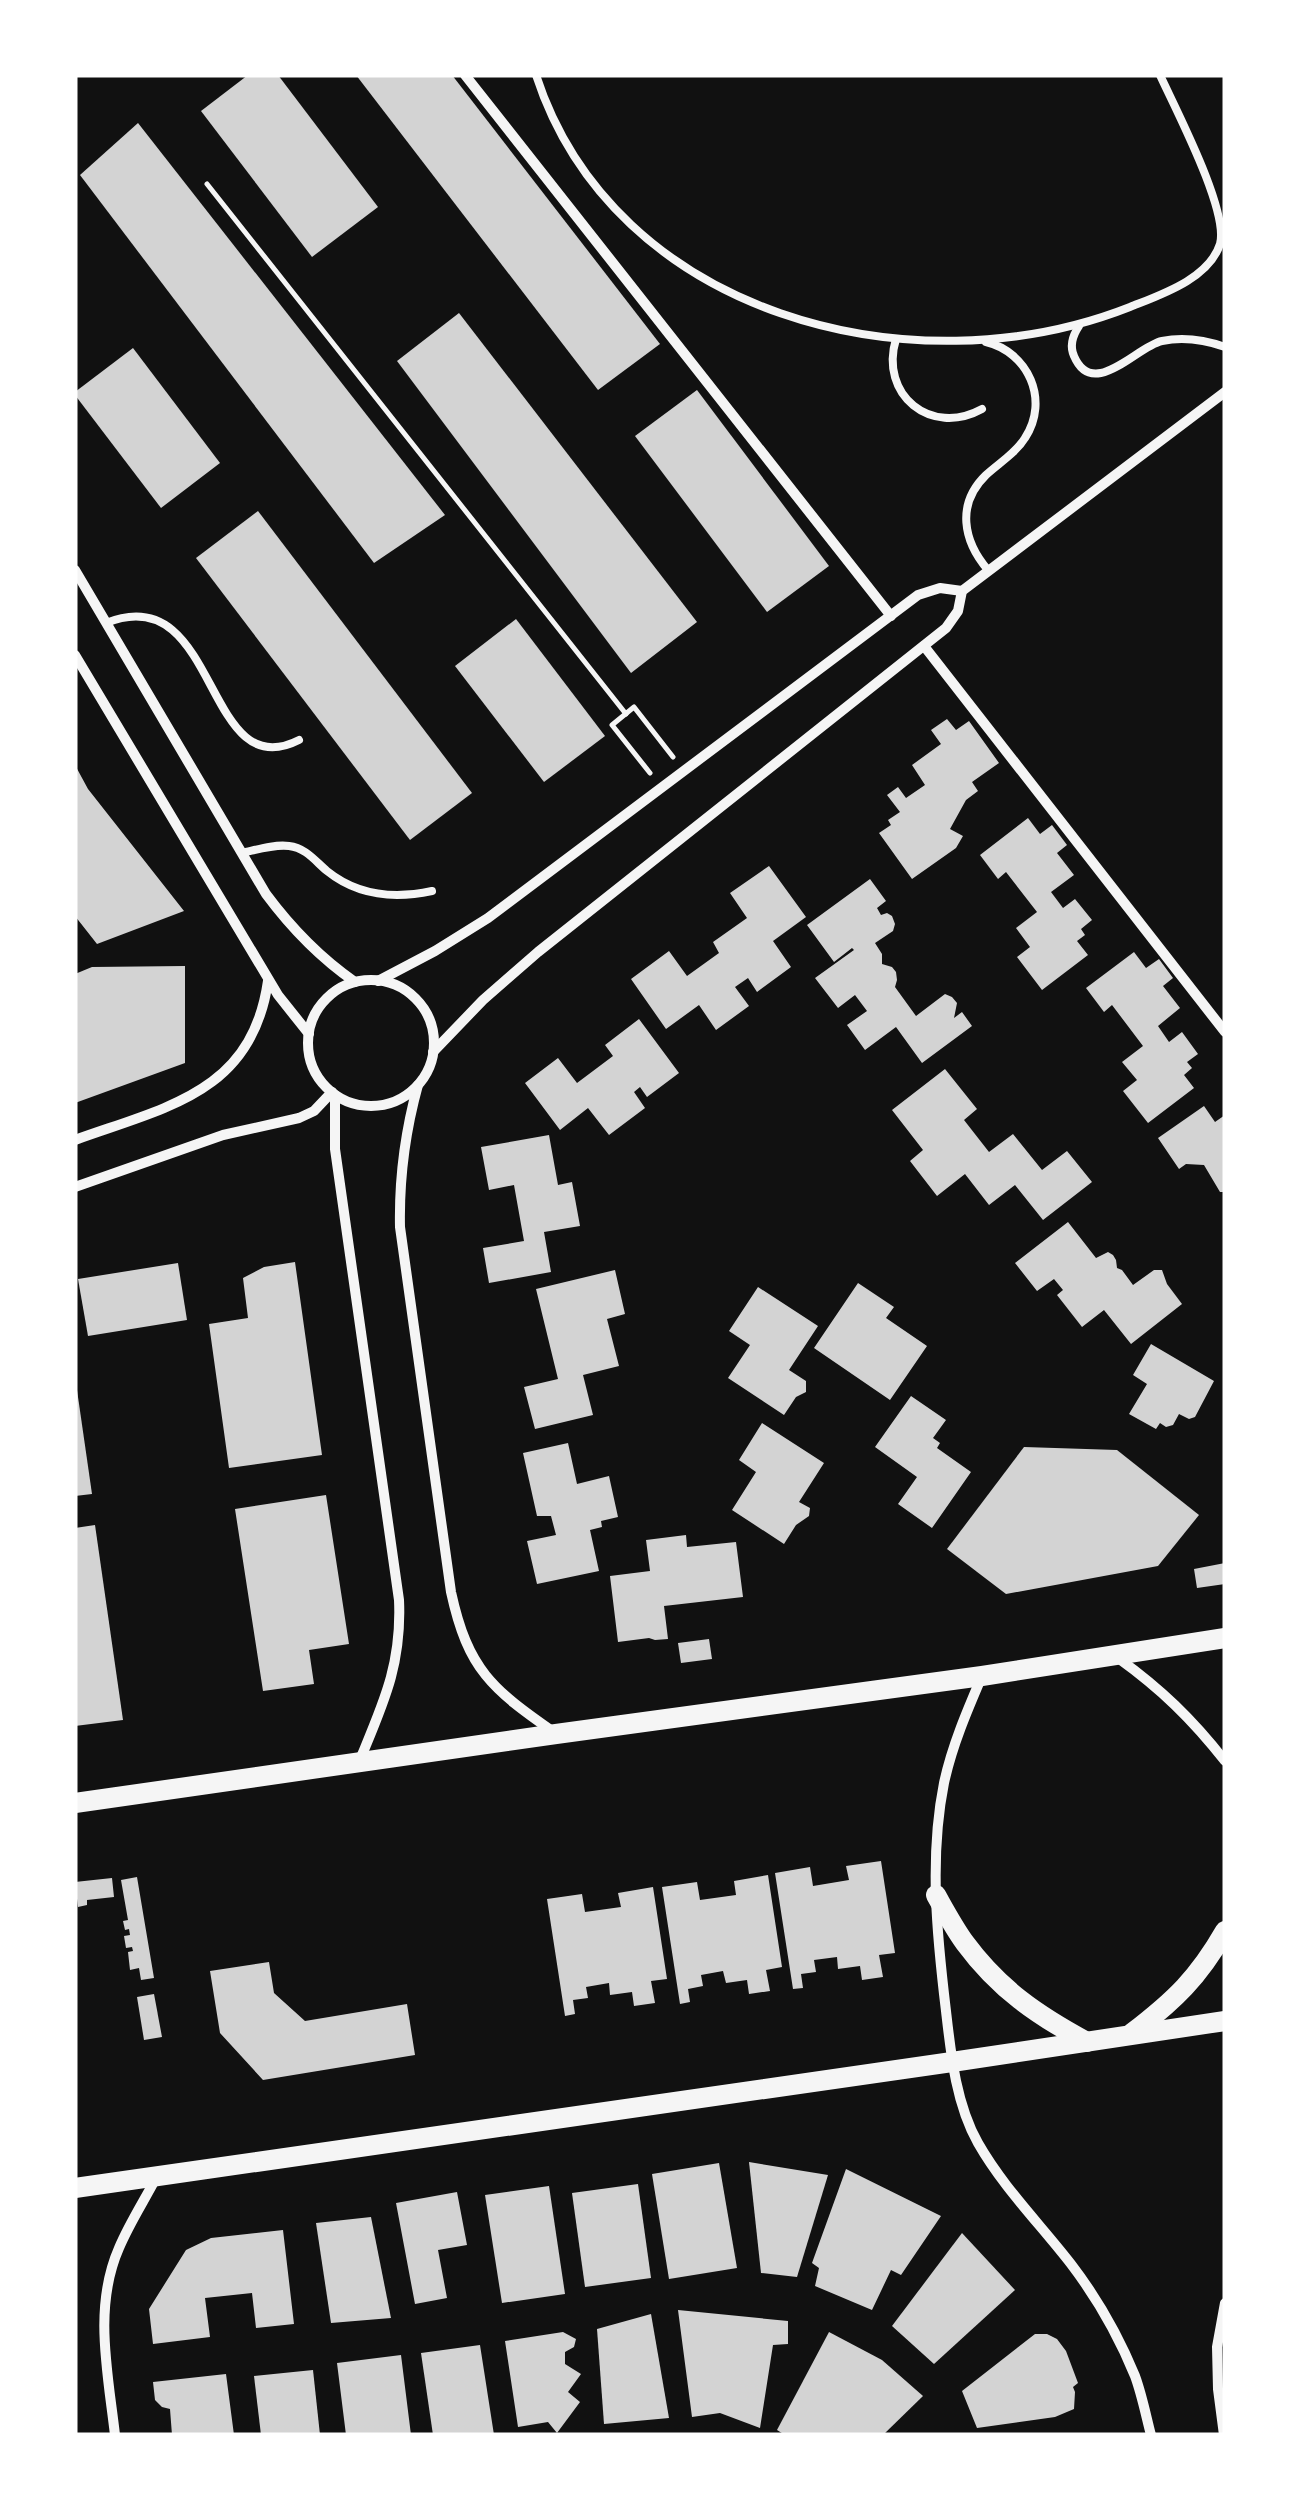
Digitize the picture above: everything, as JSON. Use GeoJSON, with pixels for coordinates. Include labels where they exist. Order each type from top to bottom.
{"type":"FeatureCollection","features":[{"type":"Feature","properties":{"kind":"main road"},"geometry":{"type":"LineString","coordinates":[[75,1803],[982,1676],[1225,1638]]}},
{"type":"Feature","properties":{"kind":"main road"},"geometry":{"type":"LineString","coordinates":[[936,1895],[963,1942],[998,1982],[1040,2016],[1087,2042]]}},
{"type":"Feature","properties":{"kind":"main road"},"geometry":{"type":"LineString","coordinates":[[1126,2037],[1170,2004],[1206,1964],[1225,1930]]}},
{"type":"Feature","properties":{"kind":"main road"},"geometry":{"type":"LineString","coordinates":[[75,2188],[1225,2020]]}},
{"type":"Feature","properties":{"kind":"street"},"geometry":{"type":"LineString","coordinates":[[465,75],[891,616]]}},
{"type":"Feature","properties":{"kind":"street"},"geometry":{"type":"LineString","coordinates":[[433,1052],[483,1000],[538,952],[924,646],[952,620],[962,591],[1225,392]]}},
{"type":"Feature","properties":{"kind":"street"},"geometry":{"type":"LineString","coordinates":[[75,570],[266,894],[315,952],[355,982]]}},
{"type":"Feature","properties":{"kind":"street"},"geometry":{"type":"LineString","coordinates":[[378,981],[488,918],[918,595],[940,588],[962,591]]}},
{"type":"Feature","properties":{"kind":"street"},"geometry":{"type":"LineString","coordinates":[[924,646],[1225,1032]]}},
{"type":"Feature","properties":{"kind":"street"},"geometry":{"type":"LineString","coordinates":[[75,656],[268,980],[309,1034]]}},
{"type":"Feature","properties":{"kind":"street"},"geometry":{"type":"LineString","coordinates":[[75,1140],[187,1099],[218,1078],[253,1034],[268,980]]}},
{"type":"Feature","properties":{"kind":"street"},"geometry":{"type":"LineString","coordinates":[[378,981],[393,984],[416,1000],[431,1024],[433,1052],[418,1085],[394,1102],[364,1106],[334,1093],[315,1072],[310,1060],[309,1034],[324,1001],[333,993],[355,982],[378,981]]}},
{"type":"Feature","properties":{"kind":"street"},"geometry":{"type":"LineString","coordinates":[[418,1085],[403,1155],[400,1227],[453,1603],[461,1635],[482,1673],[512,1703],[556,1734]]}},
{"type":"Feature","properties":{"kind":"street"},"geometry":{"type":"LineString","coordinates":[[75,1186],[222,1135],[299,1118],[334,1093]]}},
{"type":"Feature","properties":{"kind":"street"},"geometry":{"type":"LineString","coordinates":[[334,1093],[335,1150],[400,1623],[395,1668],[359,1762]]}},
{"type":"Feature","properties":{"kind":"street"},"geometry":{"type":"LineString","coordinates":[[1112,1654],[1156,1686],[1195,1723],[1225,1760]]}},
{"type":"Feature","properties":{"kind":"street"},"geometry":{"type":"LineString","coordinates":[[982,1676],[960,1728],[944,1782],[936,1838],[936,1895],[952,2062],[977,2141],[1112,2326],[1136,2378],[1151,2435]]}},
{"type":"Feature","properties":{"kind":"street"},"geometry":{"type":"LineString","coordinates":[[115,2435],[103,2324],[107,2286],[118,2249],[158,2176]]}},
{"type":"Feature","properties":{"kind":"street"},"geometry":{"type":"LineString","coordinates":[[1224,2435],[1217,2347],[1225,2303]]}},
{"type":"Feature","properties":{"kind":"lane"},"geometry":{"type":"LineString","coordinates":[[536,75],[555,123],[590,181],[663,253],[722,288],[786,314],[855,333],[939,342],[981,341],[1079,325],[1138,304],[1204,269],[1220,246],[1221,218],[1160,75]]}},
{"type":"Feature","properties":{"kind":"lane"},"geometry":{"type":"LineString","coordinates":[[1079,325],[1071,343],[1072,352],[1083,368],[1102,374],[1162,341],[1203,341],[1225,347]]}},
{"type":"Feature","properties":{"kind":"lane"},"geometry":{"type":"LineString","coordinates":[[896,339],[892,351],[894,376],[913,406],[947,419],[982,409]]}},
{"type":"Feature","properties":{"kind":"lane"},"geometry":{"type":"LineString","coordinates":[[981,341],[1018,358],[1036,395],[1034,422],[1028,434],[976,486],[969,500],[969,541],[988,570]]}},
{"type":"Feature","properties":{"kind":"lane"},"geometry":{"type":"LineString","coordinates":[[106,622],[128,616],[164,622],[182,638],[246,738],[267,747],[300,740]]}},
{"type":"Feature","properties":{"kind":"lane"},"geometry":{"type":"LineString","coordinates":[[242,853],[292,846],[360,890],[396,896],[432,890]]}},
{"type":"Feature","properties":{"kind":"path"},"geometry":{"type":"LineString","coordinates":[[207,184],[626,714]]}},
{"type":"Feature","properties":{"kind":"path"},"geometry":{"type":"LineString","coordinates":[[653,776],[612,725],[634,707],[684,771]]}},
{"type":"Feature","properties":{"kind":"building"},"geometry":{"type":"Polygon","coordinates":[[[248,75],[278,75],[378,207],[312,257],[201,111],[248,75]]]}},
{"type":"Feature","properties":{"kind":"building"},"geometry":{"type":"Polygon","coordinates":[[[356,75],[452,75],[660,344],[598,390],[356,75]]]}},
{"type":"Feature","properties":{"kind":"building"},"geometry":{"type":"Polygon","coordinates":[[[138,123],[445,515],[374,563],[80,175],[138,123]]]}},
{"type":"Feature","properties":{"kind":"building"},"geometry":{"type":"Polygon","coordinates":[[[459,313],[697,622],[631,673],[397,361],[459,313]]]}},
{"type":"Feature","properties":{"kind":"building"},"geometry":{"type":"Polygon","coordinates":[[[133,348],[220,463],[161,508],[75,395],[133,348]]]}},
{"type":"Feature","properties":{"kind":"building"},"geometry":{"type":"Polygon","coordinates":[[[697,390],[829,566],[767,612],[635,436],[697,390]]]}},
{"type":"Feature","properties":{"kind":"building"},"geometry":{"type":"Polygon","coordinates":[[[258,511],[472,793],[410,840],[196,558],[258,511]]]}},
{"type":"Feature","properties":{"kind":"building"},"geometry":{"type":"Polygon","coordinates":[[[516,619],[605,736],[544,782],[455,666],[516,619]]]}},
{"type":"Feature","properties":{"kind":"building"},"geometry":{"type":"Polygon","coordinates":[[[947,719],[956,730],[969,721],[999,763],[972,782],[978,791],[966,800],[950,829],[963,836],[956,848],[912,879],[879,833],[900,812],[887,795],[898,787],[906,798],[925,785],[912,765],[941,744],[931,730],[947,719]]]}},
{"type":"Feature","properties":{"kind":"building"},"geometry":{"type":"Polygon","coordinates":[[[75,765],[88,789],[184,911],[97,944],[75,916],[75,765]]]}},
{"type":"Feature","properties":{"kind":"building"},"geometry":{"type":"Polygon","coordinates":[[[1028,818],[1040,834],[1052,825],[1067,845],[1057,853],[1074,875],[1051,892],[1063,908],[1075,899],[1092,920],[1081,929],[1085,935],[1077,941],[1088,955],[1042,990],[1017,957],[1030,947],[1016,928],[1037,912],[1006,872],[998,879],[980,855],[1028,818]]]}},
{"type":"Feature","properties":{"kind":"building"},"geometry":{"type":"Polygon","coordinates":[[[769,866],[806,917],[773,941],[791,967],[757,992],[748,978],[735,987],[749,1006],[716,1030],[699,1005],[666,1029],[631,979],[669,951],[687,976],[719,953],[713,942],[747,918],[730,893],[769,866]]]}},
{"type":"Feature","properties":{"kind":"building"},"geometry":{"type":"Polygon","coordinates":[[[870,879],[886,901],[877,908],[881,915],[892,916],[895,924],[893,931],[875,943],[882,954],[882,964],[896,972],[895,987],[916,1016],[945,994],[952,997],[957,1003],[954,1018],[962,1012],[972,1026],[922,1063],[896,1027],[865,1050],[847,1025],[867,1011],[855,995],[838,1008],[815,978],[854,950],[834,962],[807,925],[870,879]]]}},
{"type":"Feature","properties":{"kind":"building"},"geometry":{"type":"Polygon","coordinates":[[[1134,952],[1146,968],[1159,959],[1173,978],[1163,986],[1180,1008],[1158,1026],[1169,1042],[1182,1032],[1198,1054],[1187,1062],[1192,1068],[1184,1075],[1194,1088],[1148,1123],[1123,1091],[1137,1080],[1122,1062],[1143,1046],[1112,1005],[1104,1012],[1086,988],[1134,952]]]}},
{"type":"Feature","properties":{"kind":"building"},"geometry":{"type":"Polygon","coordinates":[[[185,966],[185,1063],[75,1103],[75,974],[92,967],[185,966]]]}},
{"type":"Feature","properties":{"kind":"building"},"geometry":{"type":"Polygon","coordinates":[[[639,1019],[679,1073],[647,1097],[640,1087],[634,1092],[645,1108],[609,1135],[588,1108],[560,1130],[525,1083],[558,1058],[577,1083],[613,1056],[605,1045],[639,1019]]]}},
{"type":"Feature","properties":{"kind":"building"},"geometry":{"type":"Polygon","coordinates":[[[945,1069],[977,1109],[964,1120],[989,1152],[1013,1134],[1042,1170],[1067,1151],[1092,1182],[1043,1220],[1015,1185],[989,1205],[965,1174],[937,1196],[910,1161],[923,1150],[892,1110],[945,1069]]]}},
{"type":"Feature","properties":{"kind":"building"},"geometry":{"type":"Polygon","coordinates":[[[1204,1106],[1215,1122],[1225,1115],[1225,1192],[1220,1192],[1204,1165],[1186,1164],[1179,1169],[1158,1138],[1204,1106]]]}},
{"type":"Feature","properties":{"kind":"building"},"geometry":{"type":"Polygon","coordinates":[[[549,1135],[558,1185],[572,1182],[580,1226],[544,1232],[551,1272],[489,1283],[483,1248],[524,1241],[514,1185],[489,1190],[481,1147],[549,1135]]]}},
{"type":"Feature","properties":{"kind":"building"},"geometry":{"type":"Polygon","coordinates":[[[1068,1222],[1096,1258],[1108,1252],[1113,1255],[1117,1268],[1133,1285],[1154,1270],[1162,1270],[1182,1304],[1131,1344],[1104,1310],[1082,1327],[1057,1295],[1063,1290],[1054,1279],[1037,1291],[1015,1263],[1068,1222]]]}},
{"type":"Feature","properties":{"kind":"building"},"geometry":{"type":"Polygon","coordinates":[[[295,1262],[322,1455],[229,1468],[209,1324],[248,1318],[243,1278],[264,1267],[295,1262]]]}},
{"type":"Feature","properties":{"kind":"building"},"geometry":{"type":"Polygon","coordinates":[[[178,1263],[187,1320],[88,1336],[78,1279],[178,1263]]]}},
{"type":"Feature","properties":{"kind":"building"},"geometry":{"type":"Polygon","coordinates":[[[615,1270],[625,1314],[607,1319],[619,1366],[583,1375],[593,1415],[535,1429],[524,1387],[558,1379],[536,1289],[615,1270]]]}},
{"type":"Feature","properties":{"kind":"building"},"geometry":{"type":"Polygon","coordinates":[[[858,1283],[894,1307],[886,1318],[927,1346],[890,1400],[814,1348],[858,1283]]]}},
{"type":"Feature","properties":{"kind":"building"},"geometry":{"type":"Polygon","coordinates":[[[758,1287],[818,1326],[789,1370],[806,1381],[806,1392],[796,1397],[784,1415],[728,1378],[750,1345],[729,1331],[758,1287]]]}},
{"type":"Feature","properties":{"kind":"building"},"geometry":{"type":"Polygon","coordinates":[[[1151,1344],[1214,1381],[1195,1417],[1189,1419],[1179,1414],[1173,1425],[1166,1427],[1160,1423],[1156,1429],[1129,1414],[1147,1384],[1133,1375],[1151,1344]]]}},
{"type":"Feature","properties":{"kind":"building"},"geometry":{"type":"Polygon","coordinates":[[[75,1390],[92,1494],[75,1496],[75,1390]]]}},
{"type":"Feature","properties":{"kind":"building"},"geometry":{"type":"Polygon","coordinates":[[[911,1396],[946,1420],[933,1438],[940,1443],[937,1448],[971,1472],[932,1528],[898,1504],[917,1477],[875,1447],[911,1396]]]}},
{"type":"Feature","properties":{"kind":"building"},"geometry":{"type":"Polygon","coordinates":[[[762,1423],[824,1463],[799,1502],[810,1508],[809,1516],[796,1525],[784,1544],[732,1510],[756,1472],[739,1460],[762,1423]]]}},
{"type":"Feature","properties":{"kind":"building"},"geometry":{"type":"Polygon","coordinates":[[[568,1443],[577,1484],[609,1476],[618,1517],[601,1521],[602,1527],[590,1530],[599,1571],[537,1584],[527,1541],[556,1535],[551,1516],[537,1516],[523,1453],[568,1443]]]}},
{"type":"Feature","properties":{"kind":"building"},"geometry":{"type":"Polygon","coordinates":[[[1024,1447],[1117,1450],[1199,1515],[1158,1566],[1006,1594],[947,1549],[1024,1447]]]}},
{"type":"Feature","properties":{"kind":"building"},"geometry":{"type":"Polygon","coordinates":[[[326,1495],[349,1644],[309,1650],[314,1684],[263,1691],[235,1509],[326,1495]]]}},
{"type":"Feature","properties":{"kind":"building"},"geometry":{"type":"Polygon","coordinates":[[[95,1525],[123,1720],[75,1726],[75,1528],[95,1525]]]}},
{"type":"Feature","properties":{"kind":"building"},"geometry":{"type":"Polygon","coordinates":[[[686,1535],[687,1547],[736,1542],[743,1597],[664,1606],[668,1639],[618,1642],[610,1576],[650,1571],[646,1540],[686,1535]]]}},
{"type":"Feature","properties":{"kind":"building"},"geometry":{"type":"Polygon","coordinates":[[[1225,1563],[1225,1584],[1197,1588],[1194,1569],[1225,1563]]]}},
{"type":"Feature","properties":{"kind":"building"},"geometry":{"type":"Polygon","coordinates":[[[709,1639],[712,1659],[681,1663],[678,1643],[709,1639]]]}},
{"type":"Feature","properties":{"kind":"building"},"geometry":{"type":"Polygon","coordinates":[[[881,1861],[895,1953],[879,1955],[883,1977],[862,1980],[860,1966],[838,1969],[837,1957],[814,1960],[816,1972],[801,1974],[803,1988],[793,1989],[775,1873],[810,1867],[813,1886],[849,1880],[846,1866],[881,1861]]]}},
{"type":"Feature","properties":{"kind":"building"},"geometry":{"type":"Polygon","coordinates":[[[768,1875],[782,1967],[766,1970],[770,1991],[749,1994],[747,1980],[726,1983],[723,1971],[701,1975],[703,1986],[688,1989],[690,2002],[680,2004],[662,1887],[697,1882],[700,1900],[736,1895],[734,1881],[768,1875]]]}},
{"type":"Feature","properties":{"kind":"building"},"geometry":{"type":"Polygon","coordinates":[[[137,1877],[154,1978],[141,1980],[139,1968],[130,1970],[128,1952],[133,1951],[132,1947],[126,1948],[124,1936],[130,1935],[123,1921],[128,1920],[121,1880],[137,1877]]]}},
{"type":"Feature","properties":{"kind":"building"},"geometry":{"type":"Polygon","coordinates":[[[112,1878],[114,1897],[87,1900],[87,1905],[78,1907],[75,1882],[112,1878]]]}},
{"type":"Feature","properties":{"kind":"building"},"geometry":{"type":"Polygon","coordinates":[[[653,1887],[667,1979],[651,1981],[655,2003],[634,2006],[632,1992],[610,1995],[609,1983],[586,1987],[588,1998],[573,2000],[575,2014],[565,2016],[547,1899],[582,1894],[585,1912],[621,1907],[618,1893],[653,1887]]]}},
{"type":"Feature","properties":{"kind":"building"},"geometry":{"type":"Polygon","coordinates":[[[269,1962],[274,1993],[305,2021],[407,2004],[415,2055],[263,2080],[220,2033],[210,1971],[269,1962]]]}},
{"type":"Feature","properties":{"kind":"building"},"geometry":{"type":"Polygon","coordinates":[[[154,1994],[162,2037],[144,2040],[137,1997],[154,1994]]]}},
{"type":"Feature","properties":{"kind":"building"},"geometry":{"type":"Polygon","coordinates":[[[749,2162],[828,2175],[797,2277],[761,2273],[749,2162]]]}},
{"type":"Feature","properties":{"kind":"building"},"geometry":{"type":"Polygon","coordinates":[[[719,2163],[737,2268],[669,2279],[652,2174],[719,2163]]]}},
{"type":"Feature","properties":{"kind":"building"},"geometry":{"type":"Polygon","coordinates":[[[846,2169],[941,2216],[901,2275],[891,2270],[872,2310],[815,2286],[819,2268],[812,2263],[846,2169]]]}},
{"type":"Feature","properties":{"kind":"building"},"geometry":{"type":"Polygon","coordinates":[[[638,2184],[651,2278],[585,2287],[572,2193],[638,2184]]]}},
{"type":"Feature","properties":{"kind":"building"},"geometry":{"type":"Polygon","coordinates":[[[549,2186],[565,2294],[502,2303],[485,2195],[549,2186]]]}},
{"type":"Feature","properties":{"kind":"building"},"geometry":{"type":"Polygon","coordinates":[[[457,2192],[467,2245],[438,2250],[447,2298],[415,2304],[396,2203],[457,2192]]]}},
{"type":"Feature","properties":{"kind":"building"},"geometry":{"type":"Polygon","coordinates":[[[371,2217],[391,2318],[331,2323],[316,2223],[371,2217]]]}},
{"type":"Feature","properties":{"kind":"building"},"geometry":{"type":"Polygon","coordinates":[[[283,2230],[294,2324],[256,2328],[252,2293],[205,2298],[210,2337],[153,2344],[149,2309],[186,2250],[211,2238],[283,2230]]]}},
{"type":"Feature","properties":{"kind":"building"},"geometry":{"type":"Polygon","coordinates":[[[962,2233],[1015,2290],[934,2364],[892,2326],[962,2233]]]}},
{"type":"Feature","properties":{"kind":"building"},"geometry":{"type":"Polygon","coordinates":[[[678,2310],[788,2321],[788,2344],[773,2345],[760,2428],[720,2413],[692,2417],[678,2310]]]}},
{"type":"Feature","properties":{"kind":"building"},"geometry":{"type":"Polygon","coordinates":[[[651,2314],[669,2418],[604,2424],[597,2329],[651,2314]]]}},
{"type":"Feature","properties":{"kind":"building"},"geometry":{"type":"Polygon","coordinates":[[[563,2332],[576,2339],[574,2347],[565,2352],[565,2364],[581,2374],[568,2392],[580,2402],[557,2433],[548,2422],[518,2427],[505,2341],[563,2332]]]}},
{"type":"Feature","properties":{"kind":"building"},"geometry":{"type":"Polygon","coordinates":[[[829,2332],[882,2360],[923,2396],[883,2435],[785,2435],[777,2430],[829,2332]]]}},
{"type":"Feature","properties":{"kind":"building"},"geometry":{"type":"Polygon","coordinates":[[[1035,2334],[1057,2339],[1066,2351],[1078,2383],[1073,2387],[1074,2409],[1055,2417],[977,2428],[962,2391],[1035,2334]]]}},
{"type":"Feature","properties":{"kind":"building"},"geometry":{"type":"Polygon","coordinates":[[[480,2345],[494,2435],[433,2435],[421,2353],[480,2345]]]}},
{"type":"Feature","properties":{"kind":"building"},"geometry":{"type":"Polygon","coordinates":[[[401,2355],[411,2435],[346,2435],[337,2363],[401,2355]]]}},
{"type":"Feature","properties":{"kind":"building"},"geometry":{"type":"Polygon","coordinates":[[[313,2370],[320,2435],[261,2435],[254,2376],[313,2370]]]}},
{"type":"Feature","properties":{"kind":"building"},"geometry":{"type":"Polygon","coordinates":[[[226,2374],[234,2435],[172,2435],[170,2409],[155,2400],[153,2382],[226,2374]]]}}]}
